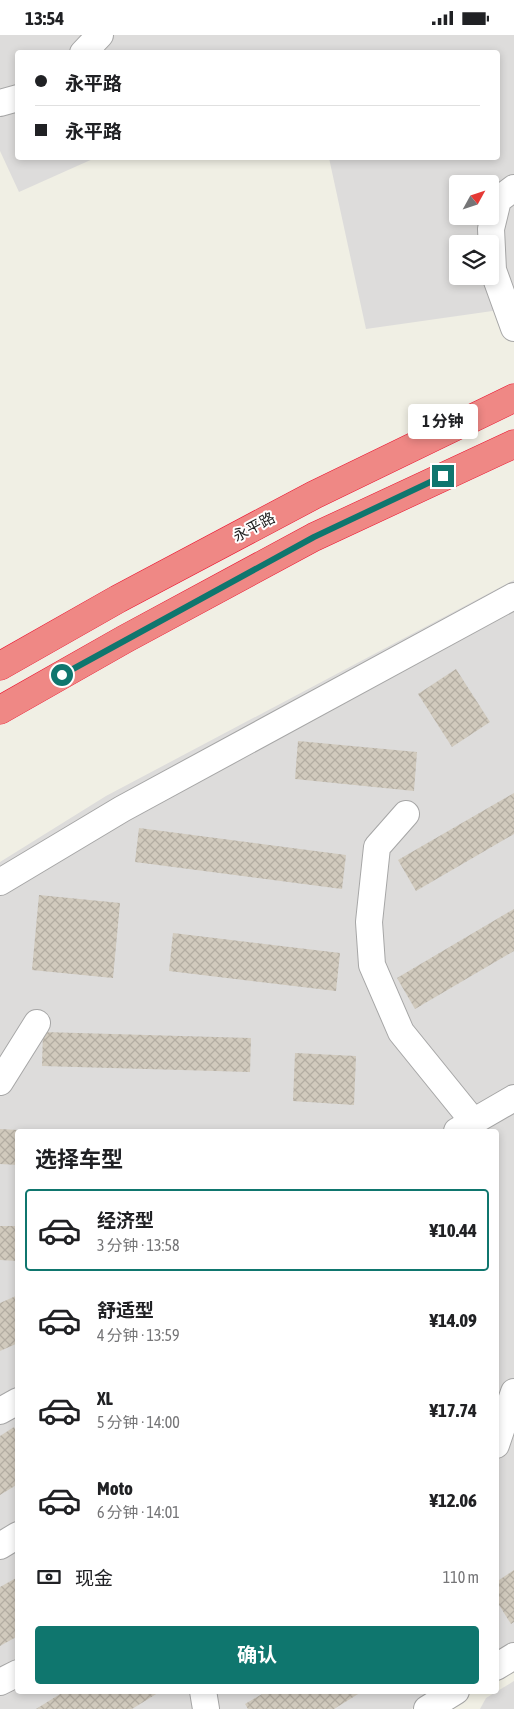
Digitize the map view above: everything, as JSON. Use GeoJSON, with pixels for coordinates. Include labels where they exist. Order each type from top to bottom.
{"type":"FeatureCollection","features":[{"type":"Feature","properties":{"kind":"highway","name":"永平路"},"geometry":{"type":"LineString","coordinates":[[0,666],[118,599],[314,495],[514,398]]}},
{"type":"Feature","properties":{"kind":"highway"},"geometry":{"type":"LineString","coordinates":[[0,710],[125,639],[314,537],[514,444]]}},
{"type":"Feature","properties":{"kind":"street"},"geometry":{"type":"LineString","coordinates":[[86,50],[100,35]]}},
{"type":"Feature","properties":{"kind":"street"},"geometry":{"type":"LineString","coordinates":[[0,103],[15,99]]}},
{"type":"Feature","properties":{"kind":"street"},"geometry":{"type":"LineString","coordinates":[[514,187],[498,200],[490,229],[492,270],[514,328]]}},
{"type":"Feature","properties":{"kind":"street"},"geometry":{"type":"LineString","coordinates":[[0,882],[122,809],[514,597]]}},
{"type":"Feature","properties":{"kind":"street"},"geometry":{"type":"LineString","coordinates":[[406,814],[377,847],[370,922],[372,965],[401,1033],[465,1126],[514,1098]]}},
{"type":"Feature","properties":{"kind":"street"},"geometry":{"type":"LineString","coordinates":[[0,1082],[37,1023]]}},
{"type":"Feature","properties":{"kind":"street"},"geometry":{"type":"LineString","coordinates":[[499,1436],[514,1392]]}},
{"type":"Feature","properties":{"kind":"street"},"geometry":{"type":"LineString","coordinates":[[0,1411],[15,1403]]}},
{"type":"Feature","properties":{"kind":"street"},"geometry":{"type":"LineString","coordinates":[[0,1546],[15,1537]]}},
{"type":"Feature","properties":{"kind":"street"},"geometry":{"type":"LineString","coordinates":[[499,1665],[514,1656]]}},
{"type":"Feature","properties":{"kind":"street"},"geometry":{"type":"LineString","coordinates":[[0,1682],[15,1674]]}},
{"type":"Feature","properties":{"kind":"street"},"geometry":{"type":"LineString","coordinates":[[204,1694],[206,1709]]}},
{"type":"Feature","properties":{"kind":"street"},"geometry":{"type":"LineString","coordinates":[[427,1709],[430,1694]]}},
{"type":"Feature","properties":{"kind":"street"},"geometry":{"type":"LineString","coordinates":[[427,1709],[451,1694]]}},
{"type":"Feature","properties":{"kind":"shaded area"},"geometry":{"type":"Polygon","coordinates":[[[0,35],[514,35],[514,308],[366,329],[329,160],[500,160],[500,50],[15,50],[15,160],[91,160],[19,192],[0,151],[0,35]]]}},
{"type":"Feature","properties":{"kind":"shaded area"},"geometry":{"type":"Polygon","coordinates":[[[514,580],[514,1645],[499,1654],[499,1129],[15,1129],[15,1694],[434,1694],[411,1709],[0,1709],[0,862],[106,796],[514,580]]]}},
{"type":"Feature","properties":{"kind":"shaded area"},"geometry":{"type":"Polygon","coordinates":[[[514,1681],[514,1709],[480,1709],[486,1698],[493,1694],[499,1694],[499,1690],[514,1681]]]}},
{"type":"Feature","properties":{"kind":"building"},"geometry":{"type":"Polygon","coordinates":[[[456,669],[490,722],[452,747],[418,694],[456,669]]]}},
{"type":"Feature","properties":{"kind":"building"},"geometry":{"type":"Polygon","coordinates":[[[298,741],[417,752],[414,791],[295,779],[298,741]]]}},
{"type":"Feature","properties":{"kind":"building"},"geometry":{"type":"Polygon","coordinates":[[[514,793],[514,834],[416,891],[398,860],[514,793]]]}},
{"type":"Feature","properties":{"kind":"building"},"geometry":{"type":"Polygon","coordinates":[[[139,828],[346,855],[342,889],[135,862],[139,828]]]}},
{"type":"Feature","properties":{"kind":"building"},"geometry":{"type":"Polygon","coordinates":[[[39,895],[120,903],[113,978],[32,970],[39,895]]]}},
{"type":"Feature","properties":{"kind":"building"},"geometry":{"type":"Polygon","coordinates":[[[514,909],[514,951],[415,1009],[397,978],[514,909]]]}},
{"type":"Feature","properties":{"kind":"building"},"geometry":{"type":"Polygon","coordinates":[[[173,933],[340,953],[336,991],[169,971],[173,933]]]}},
{"type":"Feature","properties":{"kind":"building"},"geometry":{"type":"Polygon","coordinates":[[[43,1032],[251,1038],[250,1072],[42,1066],[43,1032]]]}},
{"type":"Feature","properties":{"kind":"building"},"geometry":{"type":"Polygon","coordinates":[[[295,1053],[356,1056],[354,1105],[293,1101],[295,1053]]]}},
{"type":"Feature","properties":{"kind":"building"},"geometry":{"type":"Polygon","coordinates":[[[0,1129],[15,1130],[15,1165],[0,1164],[0,1129]]]}},
{"type":"Feature","properties":{"kind":"building"},"geometry":{"type":"Polygon","coordinates":[[[0,1226],[15,1226],[15,1261],[0,1260],[0,1226]]]}},
{"type":"Feature","properties":{"kind":"building"},"geometry":{"type":"Polygon","coordinates":[[[15,1296],[15,1344],[0,1351],[0,1303],[15,1296]]]}},
{"type":"Feature","properties":{"kind":"building"},"geometry":{"type":"Polygon","coordinates":[[[14,1427],[15,1429],[15,1486],[0,1495],[0,1436],[14,1427]]]}},
{"type":"Feature","properties":{"kind":"building"},"geometry":{"type":"Polygon","coordinates":[[[514,1570],[514,1622],[511,1624],[499,1605],[499,1580],[514,1570]]]}},
{"type":"Feature","properties":{"kind":"building"},"geometry":{"type":"Polygon","coordinates":[[[15,1579],[15,1638],[0,1646],[0,1587],[15,1579]]]}},
{"type":"Feature","properties":{"kind":"building"},"geometry":{"type":"Polygon","coordinates":[[[60,1694],[156,1694],[132,1709],[36,1709],[60,1694]]]}},
{"type":"Feature","properties":{"kind":"building"},"geometry":{"type":"Polygon","coordinates":[[[262,1694],[358,1694],[334,1709],[248,1709],[245,1704],[262,1694]]]}},
{"type":"Feature","properties":{"kind":"route"},"geometry":{"type":"LineString","coordinates":[[62,675],[314,537],[443,476]]}}]}
